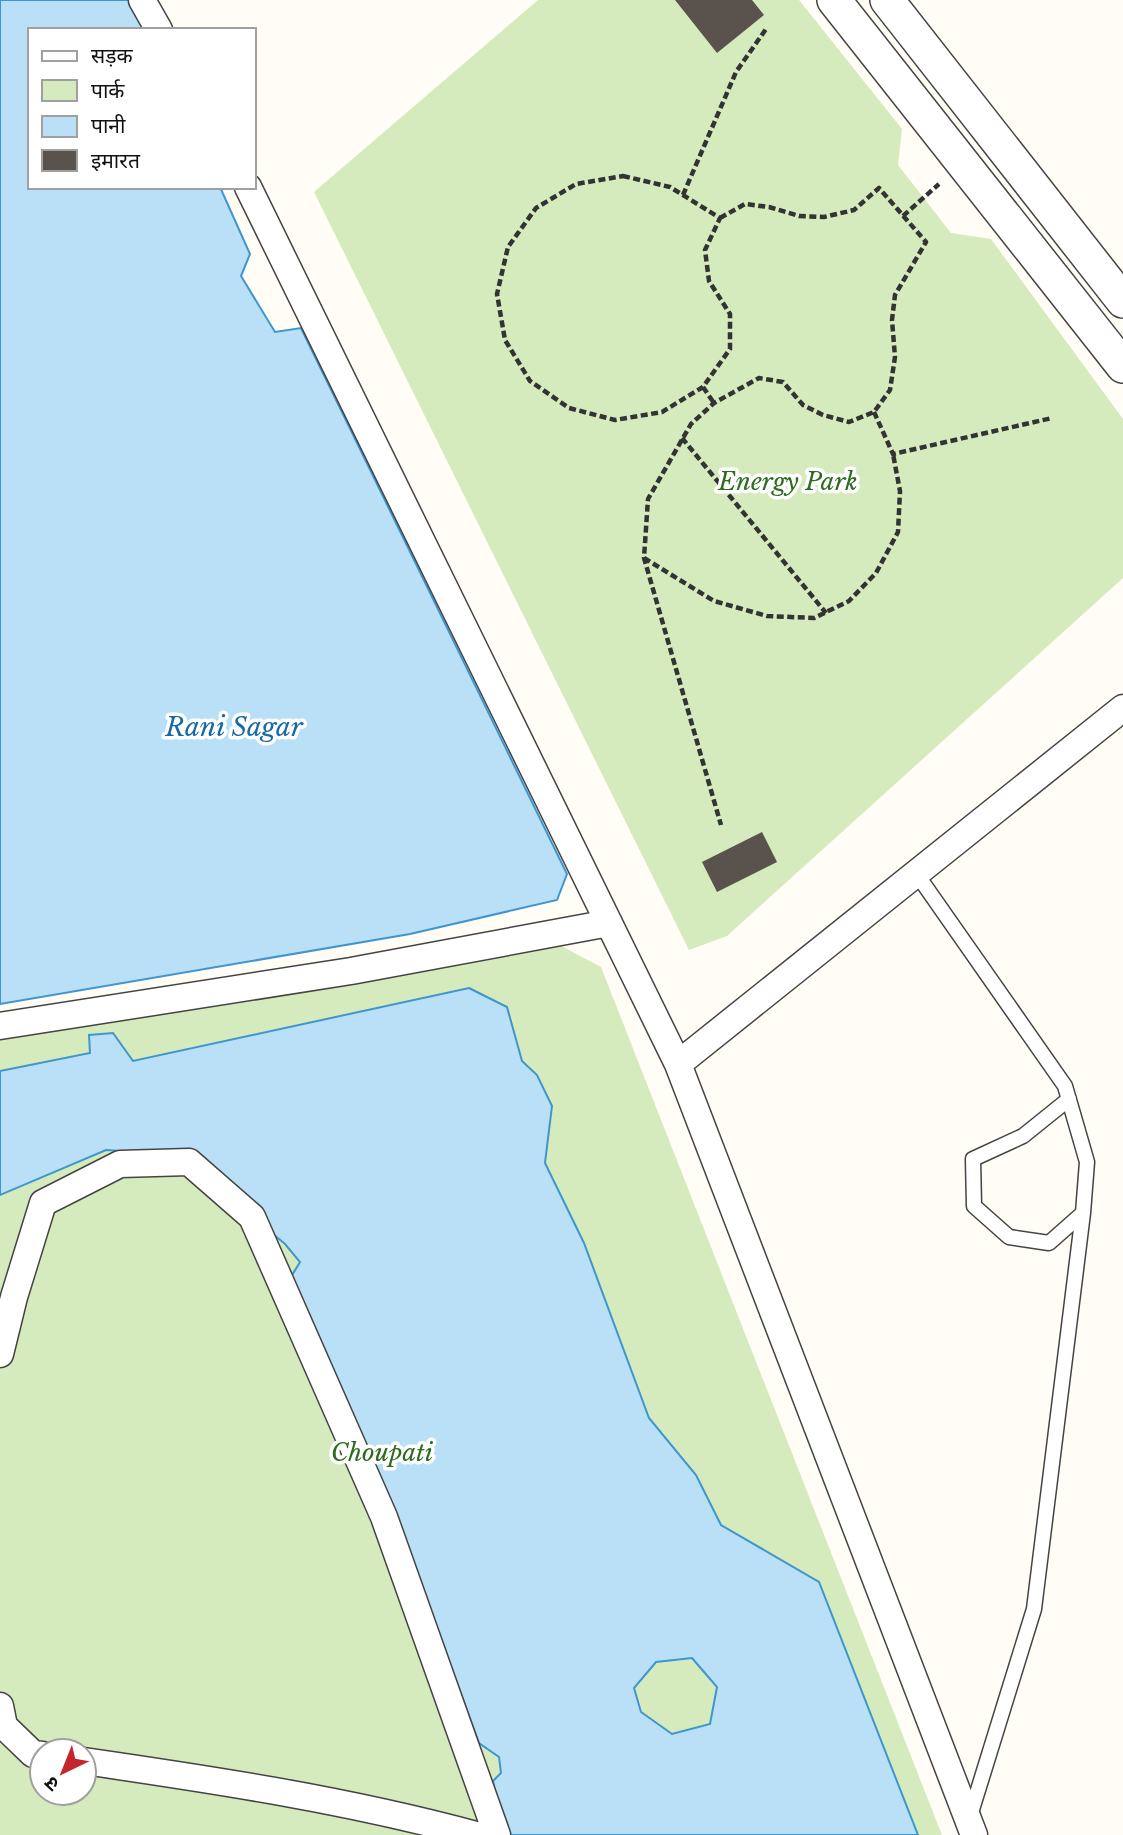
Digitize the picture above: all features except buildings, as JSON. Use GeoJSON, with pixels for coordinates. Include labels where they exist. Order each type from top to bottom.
{"type":"FeatureCollection","features":[{"type":"Feature","properties":{"kind":"street"},"geometry":{"type":"LineString","coordinates":[[142,0],[158,28]]}},
{"type":"Feature","properties":{"kind":"street"},"geometry":{"type":"LineString","coordinates":[[834,0],[1123,366]]}},
{"type":"Feature","properties":{"kind":"street"},"geometry":{"type":"LineString","coordinates":[[887,0],[1123,301]]}},
{"type":"Feature","properties":{"kind":"street"},"geometry":{"type":"LineString","coordinates":[[249,189],[678,1064],[971,1828]]}},
{"type":"Feature","properties":{"kind":"street"},"geometry":{"type":"LineString","coordinates":[[678,1064],[1123,708]]}},
{"type":"Feature","properties":{"kind":"street"},"geometry":{"type":"LineString","coordinates":[[0,1026],[351,971],[609,923]]}},
{"type":"Feature","properties":{"kind":"street"},"geometry":{"type":"LineString","coordinates":[[0,1354],[14,1297],[43,1203],[120,1164],[189,1162],[252,1217],[384,1517],[497,1835]]}},
{"type":"Feature","properties":{"kind":"street"},"geometry":{"type":"LineString","coordinates":[[0,1706],[4,1726],[28,1749]]}},
{"type":"Feature","properties":{"kind":"street"},"geometry":{"type":"LineString","coordinates":[[98,1763],[242,1784],[440,1825],[476,1835]]}},
{"type":"Feature","properties":{"kind":"lane"},"geometry":{"type":"LineString","coordinates":[[916,873],[1065,1086],[1087,1162],[1034,1609],[971,1828]]}},
{"type":"Feature","properties":{"kind":"lane"},"geometry":{"type":"LineString","coordinates":[[1069,1099],[1023,1136],[973,1159],[974,1206],[1009,1237],[1049,1242],[1083,1213]]}},
{"type":"Feature","properties":{"kind":"path"},"geometry":{"type":"LineString","coordinates":[[682,195],[736,72],[765,29]]}},
{"type":"Feature","properties":{"kind":"path"},"geometry":{"type":"LineString","coordinates":[[904,216],[964,164]]}},
{"type":"Feature","properties":{"kind":"path"},"geometry":{"type":"LineString","coordinates":[[720,218],[670,187],[623,176],[576,184],[536,208],[508,247],[497,293],[505,340],[530,381],[569,408],[615,420],[662,412],[703,387],[730,349],[730,314],[709,281],[705,250],[720,218],[745,204],[769,207],[799,216],[824,217],[854,210],[879,188],[926,242],[895,295],[891,320],[895,357],[890,390],[874,412],[849,422],[823,415],[803,405],[783,382],[759,378],[715,403],[691,424],[648,499],[645,558],[722,825]]}},
{"type":"Feature","properties":{"kind":"path"},"geometry":{"type":"LineString","coordinates":[[703,387],[715,403]]}},
{"type":"Feature","properties":{"kind":"path"},"geometry":{"type":"LineString","coordinates":[[645,558],[714,601],[767,616],[814,618],[849,601],[876,573],[898,532],[900,491],[893,453],[874,412]]}},
{"type":"Feature","properties":{"kind":"path"},"geometry":{"type":"LineString","coordinates":[[893,453],[1052,418]]}},
{"type":"Feature","properties":{"kind":"path"},"geometry":{"type":"LineString","coordinates":[[682,438],[826,613]]}},
{"type":"Feature","properties":{"kind":"green space","name":"Energy Park"},"geometry":{"type":"Polygon","coordinates":[[[538,0],[799,0],[902,129],[898,165],[951,233],[991,239],[1123,419],[1123,578],[727,936],[689,950],[314,192],[538,0]]]}},
{"type":"Feature","properties":{"kind":"green space","name":"Choupati"},"geometry":{"type":"Polygon","coordinates":[[[550,940],[601,967],[942,1835],[0,1835],[0,1026],[550,940]]]}},
{"type":"Feature","properties":{"kind":"water","name":"Rani Sagar"},"geometry":{"type":"Polygon","coordinates":[[[0,0],[129,0],[145,28],[28,28],[28,189],[221,189],[250,254],[241,276],[275,332],[301,328],[567,874],[557,900],[410,934],[0,1004],[0,0]]]}},
{"type":"Feature","properties":{"kind":"water"},"geometry":{"type":"Polygon","coordinates":[[[469,988],[507,1007],[522,1061],[537,1075],[552,1106],[545,1163],[584,1243],[649,1418],[696,1475],[721,1525],[819,1582],[918,1835],[504,1835],[493,1781],[501,1773],[499,1757],[479,1743],[404,1538],[283,1290],[300,1262],[285,1244],[203,1176],[153,1153],[106,1150],[0,1195],[0,1071],[90,1053],[89,1035],[113,1033],[133,1061],[469,988]],[[692,1658],[656,1662],[634,1688],[641,1712],[672,1734],[710,1724],[717,1687],[692,1658]]]}}]}
